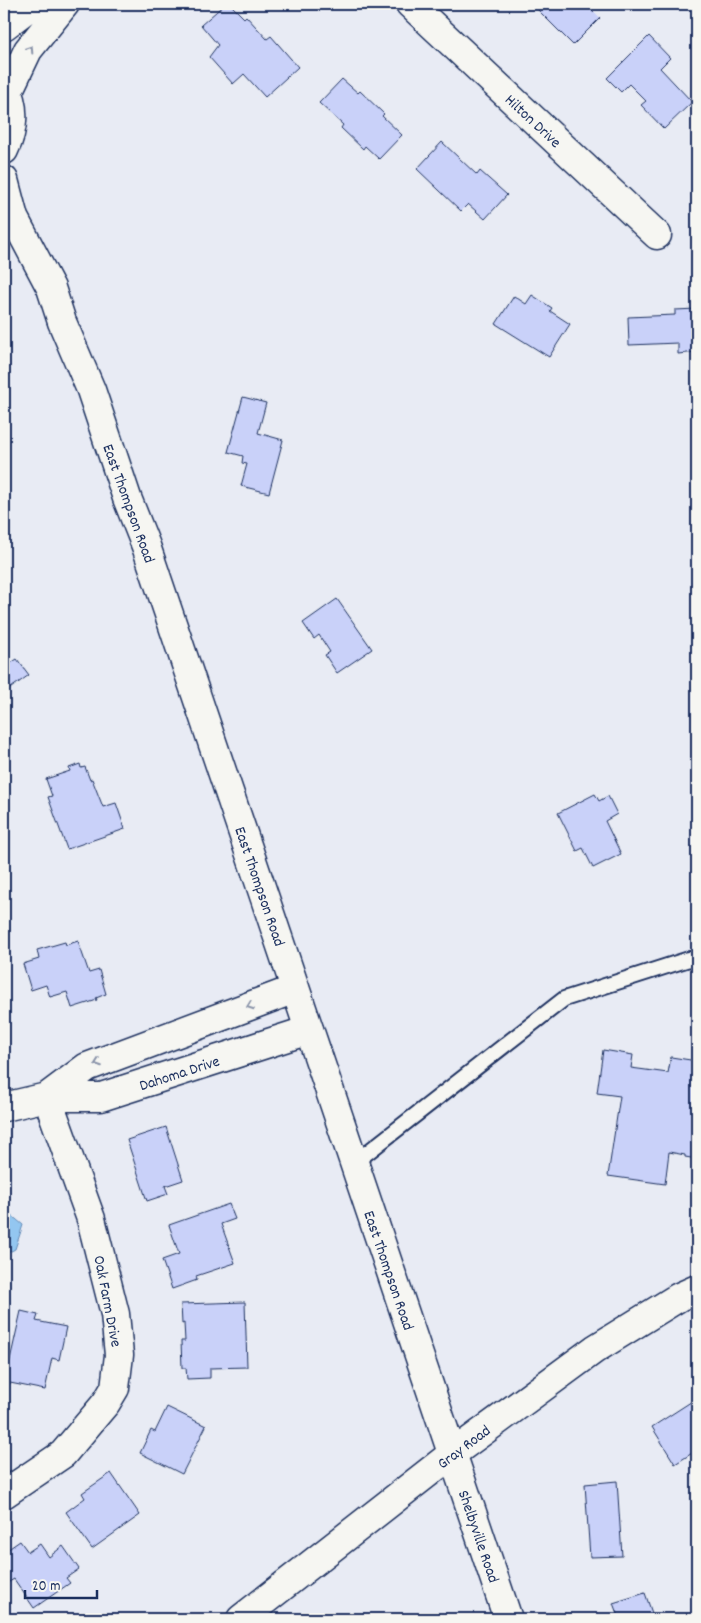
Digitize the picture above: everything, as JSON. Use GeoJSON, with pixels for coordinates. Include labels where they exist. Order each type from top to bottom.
{"type":"FeatureCollection","features":[{"type":"Feature","properties":{"kind":"main road"},"geometry":{"type":"LineString","coordinates":[[4,26],[33,4]]}},
{"type":"Feature","properties":{"kind":"main road"},"geometry":{"type":"LineString","coordinates":[[4,150],[10,138],[13,115],[6,89],[28,50],[65,4]]}},
{"type":"Feature","properties":{"kind":"main road","name":"Hilton Drive"},"geometry":{"type":"LineString","coordinates":[[410,4],[657,236]]}},
{"type":"Feature","properties":{"kind":"main road","name":"East Thompson Road"},"geometry":{"type":"LineString","coordinates":[[4,180],[14,218],[51,288],[62,322],[91,390],[146,546],[452,1454]]}},
{"type":"Feature","properties":{"kind":"main road","name":"East Thompson Road"},"geometry":{"type":"LineString","coordinates":[[4,237],[62,322]]}},
{"type":"Feature","properties":{"kind":"main road","name":"Dahoma Drive"},"geometry":{"type":"LineString","coordinates":[[46,1097],[88,1067],[296,988]]}},
{"type":"Feature","properties":{"kind":"main road","name":"Dahoma Drive"},"geometry":{"type":"LineString","coordinates":[[4,1107],[46,1097],[101,1097],[310,1030]]}},
{"type":"Feature","properties":{"kind":"main road","name":"Oak Farm Drive"},"geometry":{"type":"LineString","coordinates":[[4,1494],[63,1454],[111,1396],[115,1388],[119,1355],[115,1314],[91,1219],[46,1097]]}},
{"type":"Feature","properties":{"kind":"main road","name":"Gray Road"},"geometry":{"type":"LineString","coordinates":[[241,1619],[452,1454],[596,1349],[679,1297],[697,1289]]}},
{"type":"Feature","properties":{"kind":"main road","name":"Shelbyville Road"},"geometry":{"type":"LineString","coordinates":[[452,1454],[508,1619]]}},
{"type":"Feature","properties":{"kind":"lane"},"geometry":{"type":"LineString","coordinates":[[354,1163],[564,999],[689,959],[697,961]]}},
{"type":"Feature","properties":{"kind":"water"},"geometry":{"type":"Polygon","coordinates":[[[4,1209],[23,1225],[15,1249],[4,1255],[4,1209]]]}},
{"type":"Feature","properties":{"kind":"building"},"geometry":{"type":"Polygon","coordinates":[[[225,4],[230,4],[244,18],[246,16],[267,39],[271,36],[298,67],[265,97],[244,74],[233,84],[209,57],[218,45],[201,25],[225,4]]]}},
{"type":"Feature","properties":{"kind":"building"},"geometry":{"type":"Polygon","coordinates":[[[532,4],[586,4],[600,18],[573,45],[532,4]]]}},
{"type":"Feature","properties":{"kind":"building"},"geometry":{"type":"Polygon","coordinates":[[[649,36],[670,58],[660,68],[692,102],[664,129],[641,105],[646,101],[629,84],[621,92],[607,78],[649,36]]]}},
{"type":"Feature","properties":{"kind":"building"},"geometry":{"type":"Polygon","coordinates":[[[342,79],[358,93],[360,91],[402,135],[379,159],[365,146],[363,149],[341,128],[343,125],[319,103],[342,79]]]}},
{"type":"Feature","properties":{"kind":"building"},"geometry":{"type":"Polygon","coordinates":[[[442,142],[477,175],[480,171],[507,195],[485,219],[468,204],[461,211],[417,169],[442,142]]]}},
{"type":"Feature","properties":{"kind":"building"},"geometry":{"type":"Polygon","coordinates":[[[532,295],[552,308],[550,311],[570,324],[549,357],[496,324],[514,296],[526,304],[532,295]]]}},
{"type":"Feature","properties":{"kind":"building"},"geometry":{"type":"Polygon","coordinates":[[[697,309],[697,352],[678,354],[678,343],[629,345],[628,317],[675,315],[675,310],[697,309]]]}},
{"type":"Feature","properties":{"kind":"building"},"geometry":{"type":"Polygon","coordinates":[[[243,397],[266,403],[258,433],[283,440],[269,493],[241,486],[247,464],[242,463],[243,456],[228,452],[243,397]]]}},
{"type":"Feature","properties":{"kind":"building"},"geometry":{"type":"Polygon","coordinates":[[[337,599],[372,649],[337,673],[325,655],[330,652],[319,635],[314,639],[303,623],[337,599]]]}},
{"type":"Feature","properties":{"kind":"building"},"geometry":{"type":"Polygon","coordinates":[[[4,652],[11,663],[17,659],[29,675],[4,693],[4,652]]]}},
{"type":"Feature","properties":{"kind":"building"},"geometry":{"type":"Polygon","coordinates":[[[80,764],[81,768],[85,767],[90,780],[92,779],[103,807],[116,803],[125,829],[67,849],[48,797],[52,796],[46,779],[70,771],[69,768],[80,764]]]}},
{"type":"Feature","properties":{"kind":"building"},"geometry":{"type":"Polygon","coordinates":[[[595,794],[599,801],[608,796],[617,814],[605,821],[621,854],[593,868],[583,848],[577,851],[558,813],[595,794]]]}},
{"type":"Feature","properties":{"kind":"building"},"geometry":{"type":"Polygon","coordinates":[[[78,941],[89,973],[99,970],[106,994],[96,998],[97,1000],[72,1008],[67,992],[50,997],[46,985],[31,990],[23,964],[39,959],[37,950],[65,942],[66,945],[78,941]]]}},
{"type":"Feature","properties":{"kind":"building"},"geometry":{"type":"Polygon","coordinates":[[[603,1050],[633,1055],[631,1068],[668,1073],[671,1057],[697,1061],[697,1159],[669,1152],[665,1184],[608,1176],[620,1096],[597,1093],[603,1050]]]}},
{"type":"Feature","properties":{"kind":"building"},"geometry":{"type":"Polygon","coordinates":[[[166,1127],[183,1180],[165,1186],[168,1194],[147,1201],[127,1140],[166,1127]]]}},
{"type":"Feature","properties":{"kind":"building"},"geometry":{"type":"Polygon","coordinates":[[[229,1204],[235,1219],[221,1224],[235,1263],[196,1276],[197,1280],[172,1289],[162,1260],[179,1254],[169,1225],[229,1204]]]}},
{"type":"Feature","properties":{"kind":"building"},"geometry":{"type":"Polygon","coordinates":[[[245,1302],[247,1367],[210,1368],[210,1378],[187,1379],[186,1368],[182,1368],[181,1341],[185,1341],[181,1304],[245,1302]]]}},
{"type":"Feature","properties":{"kind":"building"},"geometry":{"type":"Polygon","coordinates":[[[21,1311],[38,1315],[36,1321],[66,1327],[59,1360],[52,1358],[45,1390],[5,1382],[21,1311]]]}},
{"type":"Feature","properties":{"kind":"building"},"geometry":{"type":"Polygon","coordinates":[[[697,1398],[697,1450],[675,1464],[652,1427],[697,1398]]]}},
{"type":"Feature","properties":{"kind":"building"},"geometry":{"type":"Polygon","coordinates":[[[167,1407],[206,1426],[182,1474],[140,1453],[151,1430],[155,1432],[167,1407]]]}},
{"type":"Feature","properties":{"kind":"building"},"geometry":{"type":"Polygon","coordinates":[[[111,1473],[140,1515],[92,1549],[66,1512],[85,1498],[82,1493],[111,1473]]]}},
{"type":"Feature","properties":{"kind":"building"},"geometry":{"type":"Polygon","coordinates":[[[617,1481],[622,1556],[590,1557],[585,1484],[617,1481]]]}},
{"type":"Feature","properties":{"kind":"building"},"geometry":{"type":"Polygon","coordinates":[[[20,1541],[28,1552],[40,1544],[49,1557],[63,1546],[79,1569],[66,1578],[70,1583],[34,1608],[14,1579],[4,1585],[4,1552],[20,1541]]]}},
{"type":"Feature","properties":{"kind":"building"},"geometry":{"type":"Polygon","coordinates":[[[645,1593],[654,1619],[619,1619],[613,1603],[645,1593]]]}}]}
